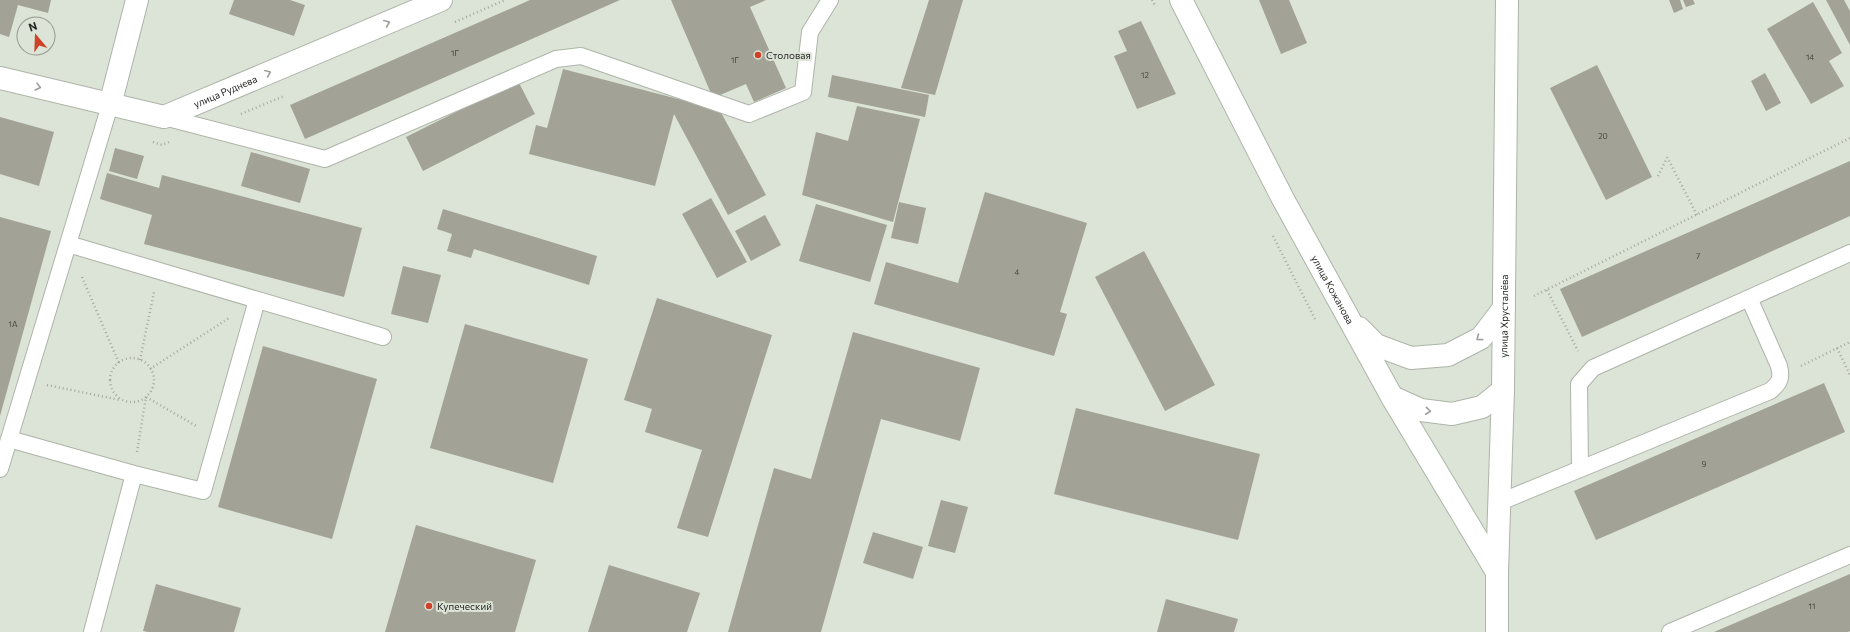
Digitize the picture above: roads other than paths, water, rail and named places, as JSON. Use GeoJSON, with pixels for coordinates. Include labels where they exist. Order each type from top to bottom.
{"type":"FeatureCollection","features":[{"type":"Feature","properties":{"kind":"main road"},"geometry":{"type":"LineString","coordinates":[[110,105],[137,0]]}},
{"type":"Feature","properties":{"kind":"main road","name":"улица Руднева"},"geometry":{"type":"LineString","coordinates":[[164,117],[441,0]]}},
{"type":"Feature","properties":{"kind":"main road","name":"улица Кожанова"},"geometry":{"type":"LineString","coordinates":[[1181,0],[1283,199],[1392,397],[1497,572]]}},
{"type":"Feature","properties":{"kind":"main road","name":"улица Хрусталёва"},"geometry":{"type":"LineString","coordinates":[[1497,632],[1497,572],[1503,390],[1507,0]]}},
{"type":"Feature","properties":{"kind":"main road"},"geometry":{"type":"LineString","coordinates":[[0,78],[164,117]]}},
{"type":"Feature","properties":{"kind":"main road"},"geometry":{"type":"LineString","coordinates":[[1350,319],[1376,345],[1411,358],[1448,356],[1481,338],[1504,308]]}},
{"type":"Feature","properties":{"kind":"main road"},"geometry":{"type":"LineString","coordinates":[[1392,397],[1421,410],[1452,414],[1482,407],[1503,390]]}},
{"type":"Feature","properties":{"kind":"lane"},"geometry":{"type":"LineString","coordinates":[[164,117],[325,159],[556,59],[581,56],[749,114],[803,92],[810,32],[830,0]]}},
{"type":"Feature","properties":{"kind":"lane"},"geometry":{"type":"LineString","coordinates":[[0,469],[110,105]]}},
{"type":"Feature","properties":{"kind":"lane"},"geometry":{"type":"LineString","coordinates":[[68,244],[383,337]]}},
{"type":"Feature","properties":{"kind":"lane"},"geometry":{"type":"LineString","coordinates":[[1580,469],[1579,384],[1593,368],[1850,253]]}},
{"type":"Feature","properties":{"kind":"lane"},"geometry":{"type":"LineString","coordinates":[[1500,502],[1770,390],[1778,384],[1781,376],[1779,366],[1749,298]]}},
{"type":"Feature","properties":{"kind":"lane"},"geometry":{"type":"LineString","coordinates":[[9,439],[134,474],[203,491],[257,300]]}},
{"type":"Feature","properties":{"kind":"lane"},"geometry":{"type":"LineString","coordinates":[[92,632],[134,474]]}},
{"type":"Feature","properties":{"kind":"lane"},"geometry":{"type":"LineString","coordinates":[[1670,632],[1850,555]]}},
{"type":"Feature","properties":{"kind":"place","name":"Столовая"},"geometry":{"type":"Point","coordinates":[758,55]}},
{"type":"Feature","properties":{"kind":"place","name":"Купеческий"},"geometry":{"type":"Point","coordinates":[429,606]}}]}
